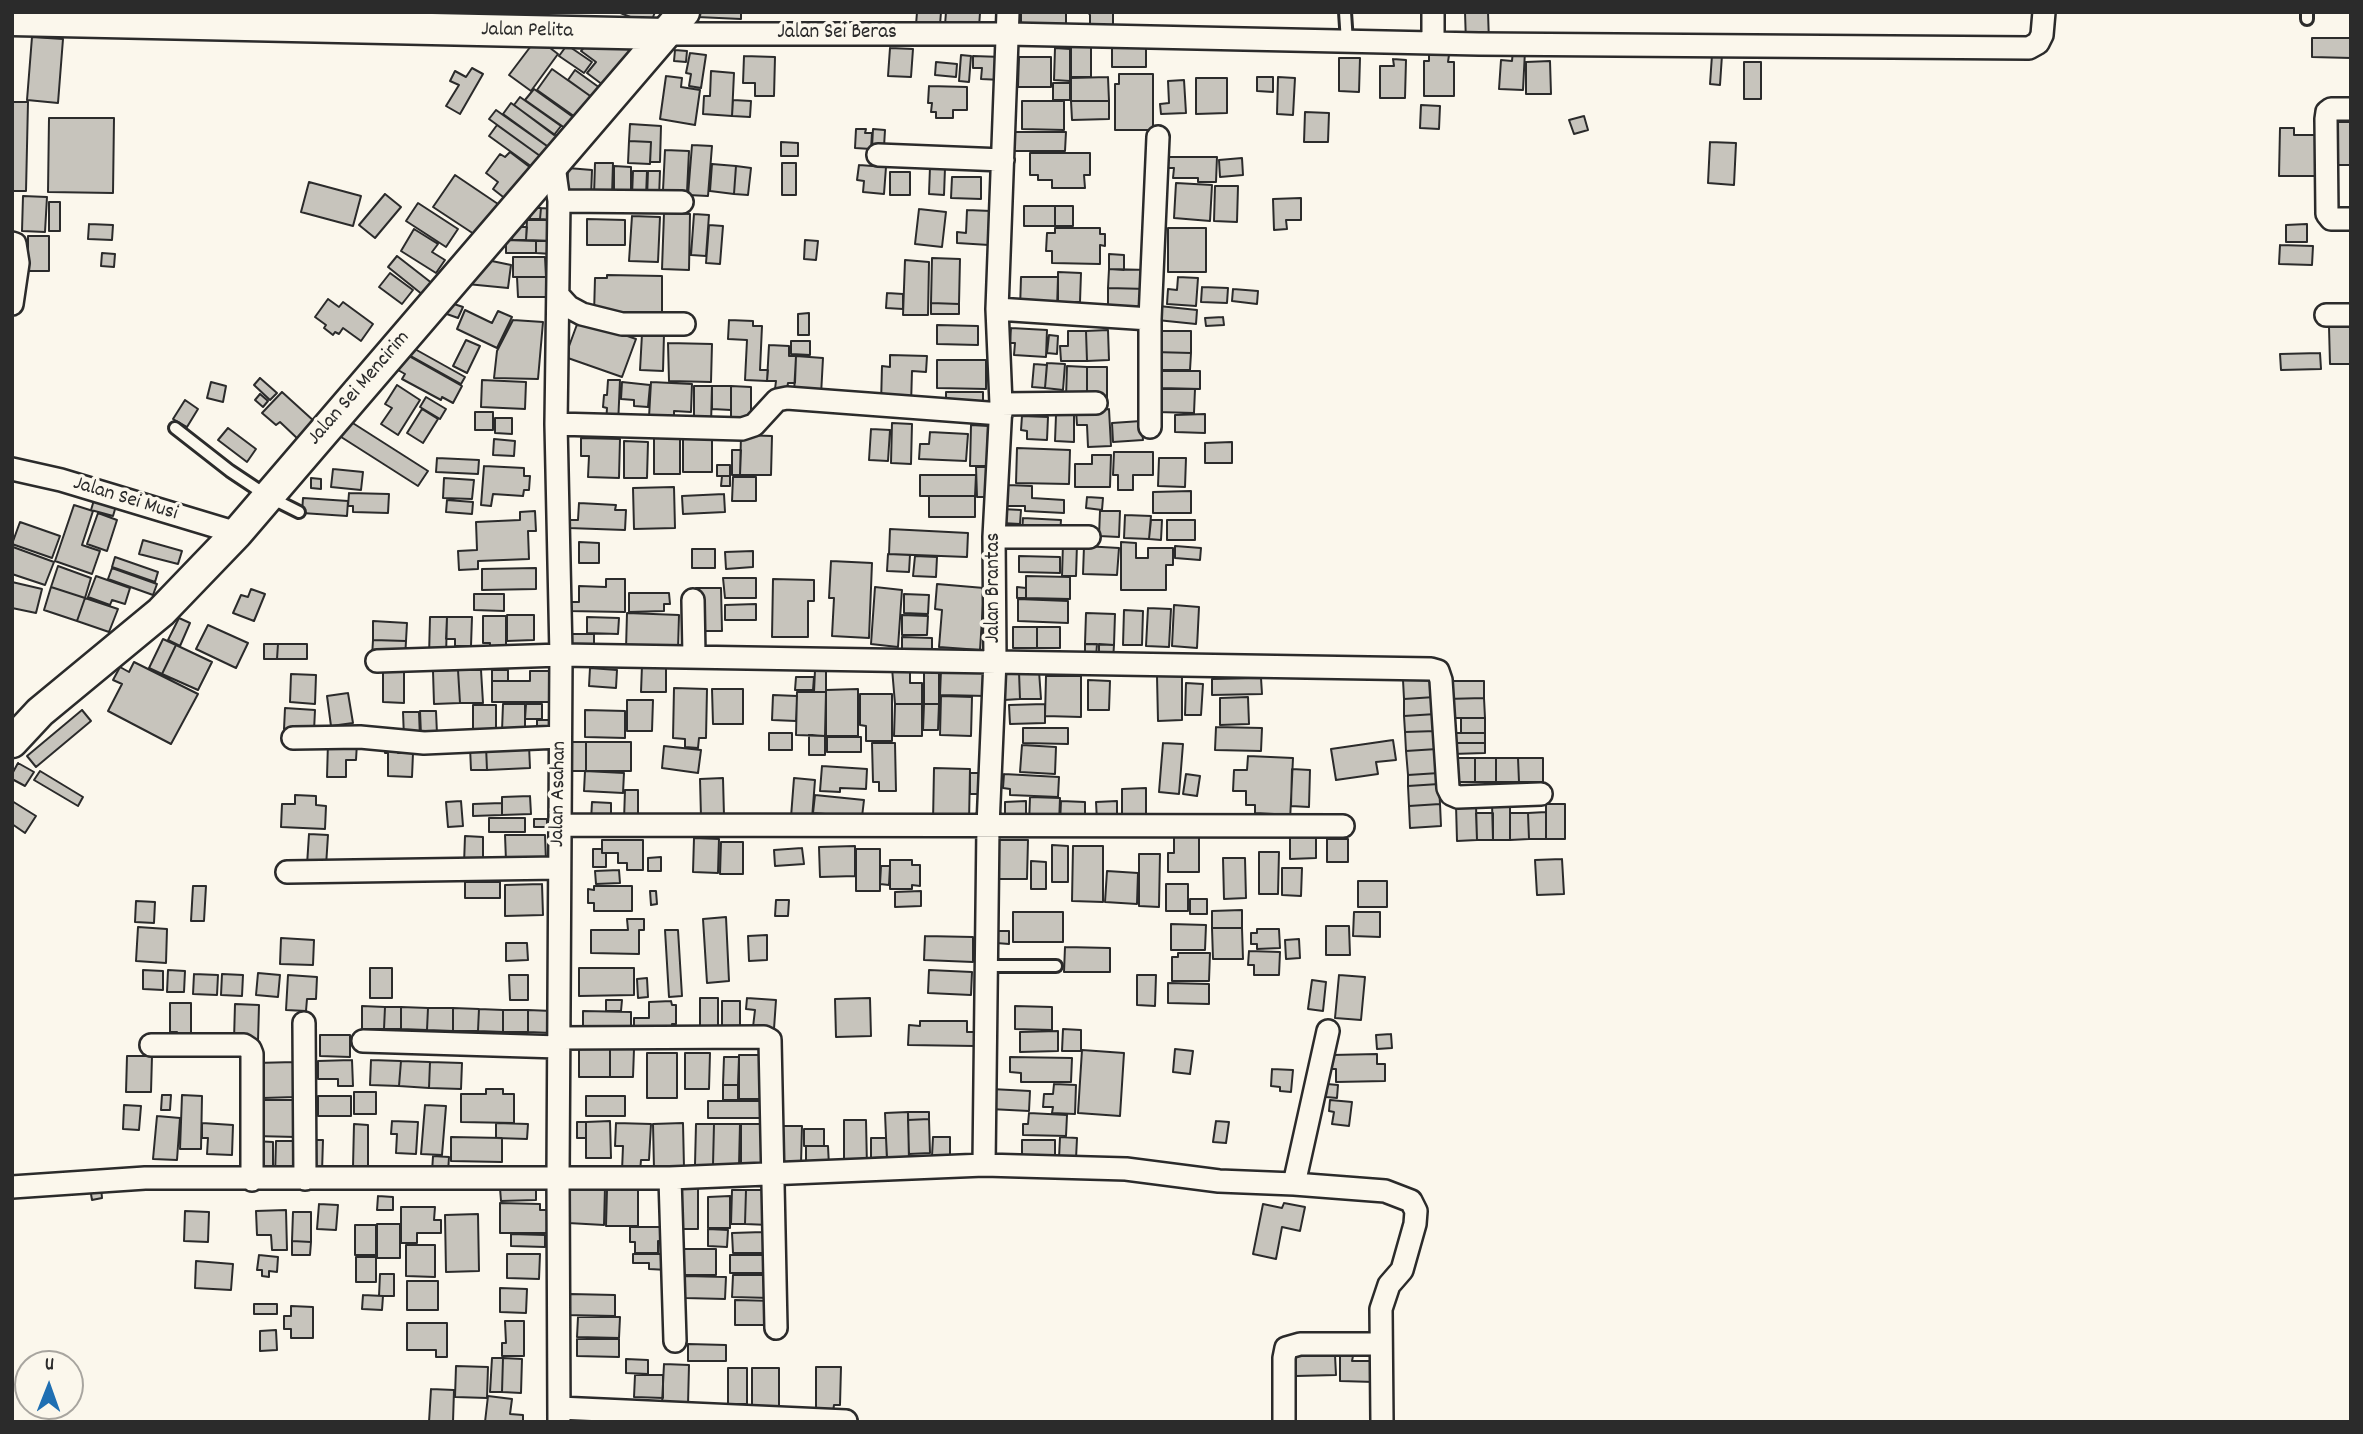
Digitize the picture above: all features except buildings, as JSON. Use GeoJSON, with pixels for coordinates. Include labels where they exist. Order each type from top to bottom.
{"type":"FeatureCollection","features":[{"type":"Feature","properties":{"kind":"street","name":"Jalan Sei Mencirim"},"geometry":{"type":"LineString","coordinates":[[12,742],[40,712],[161,611],[237,533],[684,12]]}},
{"type":"Feature","properties":{"kind":"street","name":"Jalan Brantas"},"geometry":{"type":"LineString","coordinates":[[984,1165],[988,826],[1001,409],[997,309],[1009,12]]}},
{"type":"Feature","properties":{"kind":"street"},"geometry":{"type":"LineString","coordinates":[[1433,12],[1433,42]]}},
{"type":"Feature","properties":{"kind":"street","name":"Jalan Sei Beras"},"geometry":{"type":"LineString","coordinates":[[665,34],[1009,34],[1347,42],[2029,48],[2038,43],[2042,35],[2044,12]]}},
{"type":"Feature","properties":{"kind":"street","name":"Jalan Pelita"},"geometry":{"type":"LineString","coordinates":[[12,20],[216,19],[665,34]]}},
{"type":"Feature","properties":{"kind":"street"},"geometry":{"type":"LineString","coordinates":[[2351,109],[2330,109],[2326,119],[2327,214],[2330,219],[2351,219]]}},
{"type":"Feature","properties":{"kind":"street"},"geometry":{"type":"LineString","coordinates":[[1150,427],[1150,319],[1158,137]]}},
{"type":"Feature","properties":{"kind":"street"},"geometry":{"type":"LineString","coordinates":[[878,155],[1003,160]]}},
{"type":"Feature","properties":{"kind":"street","name":"Jalan Asahan"},"geometry":{"type":"LineString","coordinates":[[554,166],[559,201],[556,424],[561,655],[559,1415]]}},
{"type":"Feature","properties":{"kind":"street"},"geometry":{"type":"LineString","coordinates":[[559,201],[682,202]]}},
{"type":"Feature","properties":{"kind":"street"},"geometry":{"type":"LineString","coordinates":[[12,243],[15,244],[18,263],[12,304]]}},
{"type":"Feature","properties":{"kind":"street"},"geometry":{"type":"LineString","coordinates":[[558,295],[569,307],[582,314],[622,324],[684,324]]}},
{"type":"Feature","properties":{"kind":"street"},"geometry":{"type":"LineString","coordinates":[[997,309],[1150,319]]}},
{"type":"Feature","properties":{"kind":"street"},"geometry":{"type":"LineString","coordinates":[[2326,315],[2351,315]]}},
{"type":"Feature","properties":{"kind":"street"},"geometry":{"type":"LineString","coordinates":[[556,424],[742,429],[754,425],[777,400],[787,398],[1001,409],[1096,403]]}},
{"type":"Feature","properties":{"kind":"street","name":"Jalan Sei Musi"},"geometry":{"type":"LineString","coordinates":[[12,469],[61,480],[237,533]]}},
{"type":"Feature","properties":{"kind":"street"},"geometry":{"type":"LineString","coordinates":[[995,537],[1089,537]]}},
{"type":"Feature","properties":{"kind":"street"},"geometry":{"type":"LineString","coordinates":[[693,600],[694,656]]}},
{"type":"Feature","properties":{"kind":"street"},"geometry":{"type":"LineString","coordinates":[[377,662],[561,655],[1431,669],[1438,671],[1441,680],[1448,788],[1451,794],[1458,797],[1541,794]]}},
{"type":"Feature","properties":{"kind":"street"},"geometry":{"type":"LineString","coordinates":[[293,738],[360,737],[424,743],[560,737]]}},
{"type":"Feature","properties":{"kind":"street"},"geometry":{"type":"LineString","coordinates":[[559,825],[1343,826]]}},
{"type":"Feature","properties":{"kind":"street"},"geometry":{"type":"LineString","coordinates":[[287,872],[559,868]]}},
{"type":"Feature","properties":{"kind":"street"},"geometry":{"type":"LineString","coordinates":[[304,1023],[305,1179]]}},
{"type":"Feature","properties":{"kind":"street"},"geometry":{"type":"LineString","coordinates":[[1294,1184],[1328,1031]]}},
{"type":"Feature","properties":{"kind":"street"},"geometry":{"type":"LineString","coordinates":[[363,1041],[559,1042],[767,1038],[771,1044],[771,1174],[776,1328]]}},
{"type":"Feature","properties":{"kind":"street"},"geometry":{"type":"LineString","coordinates":[[151,1045],[244,1045],[250,1049],[252,1180]]}},
{"type":"Feature","properties":{"kind":"street"},"geometry":{"type":"LineString","coordinates":[[12,1187],[145,1178],[670,1178],[984,1165],[1126,1169],[1219,1181],[1385,1191],[1411,1201],[1416,1211],[1402,1269],[1384,1296],[1380,1344],[1381,1422]]}},
{"type":"Feature","properties":{"kind":"street"},"geometry":{"type":"LineString","coordinates":[[670,1178],[675,1341]]}},
{"type":"Feature","properties":{"kind":"street"},"geometry":{"type":"LineString","coordinates":[[1284,1422],[1286,1348],[1300,1344],[1380,1344]]}},
{"type":"Feature","properties":{"kind":"street"},"geometry":{"type":"LineString","coordinates":[[559,1415],[846,1421]]}},
{"type":"Feature","properties":{"kind":"lane"},"geometry":{"type":"LineString","coordinates":[[1345,12],[1347,42]]}},
{"type":"Feature","properties":{"kind":"lane"},"geometry":{"type":"LineString","coordinates":[[175,428],[230,471],[274,490],[299,512]]}},
{"type":"Feature","properties":{"kind":"lane"},"geometry":{"type":"LineString","coordinates":[[987,966],[1056,966]]}}]}
